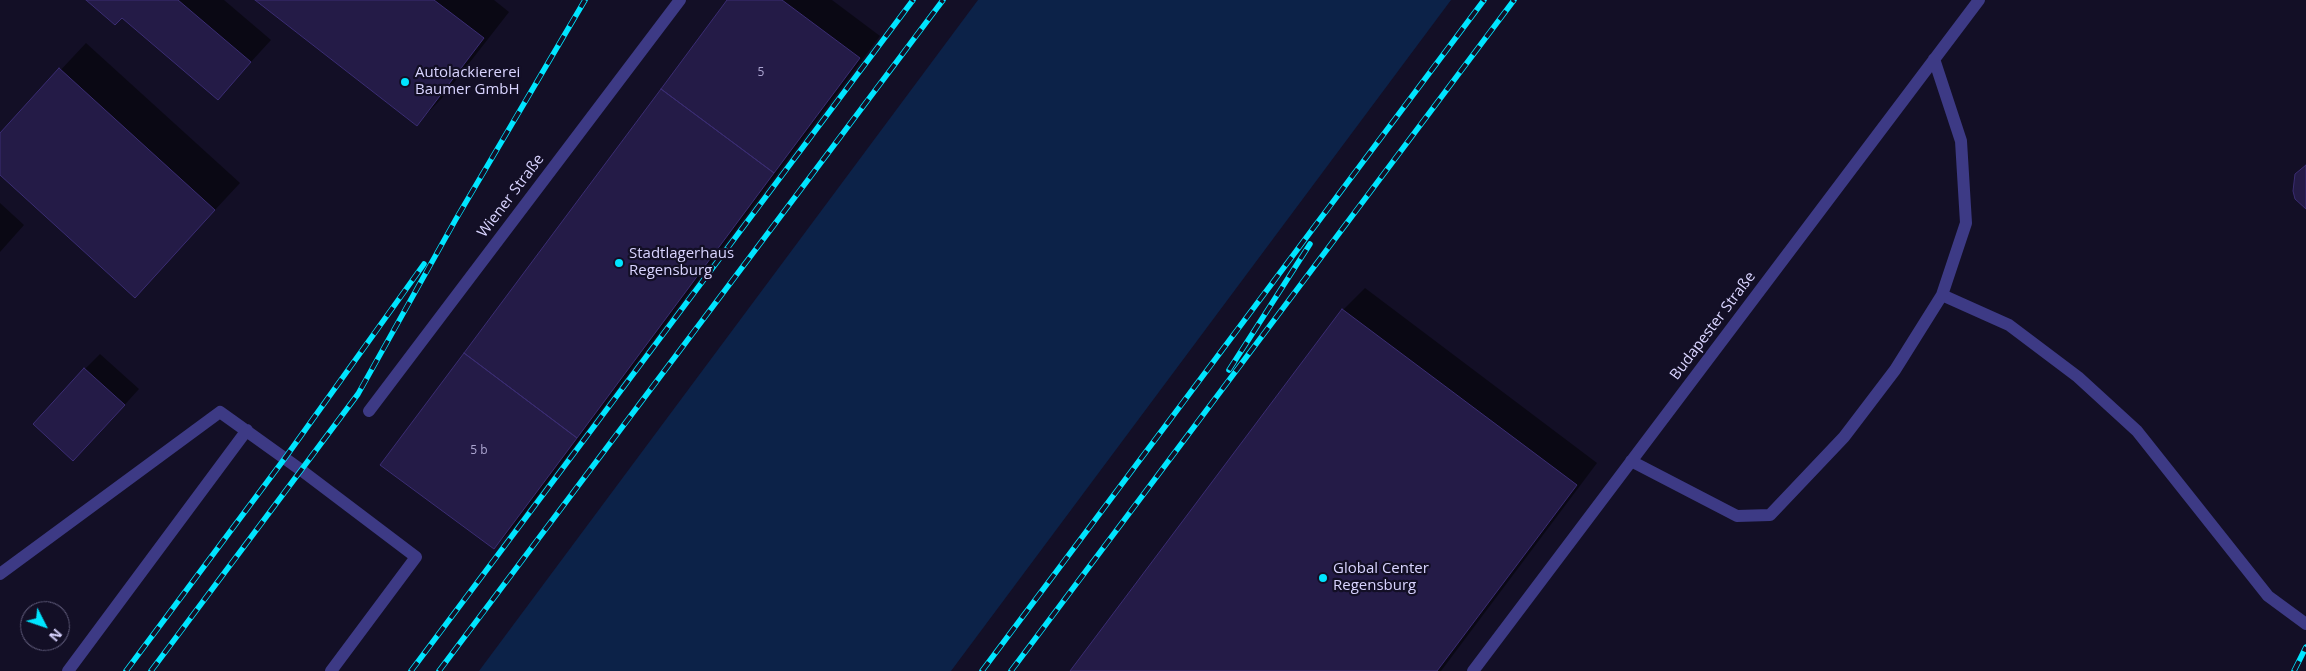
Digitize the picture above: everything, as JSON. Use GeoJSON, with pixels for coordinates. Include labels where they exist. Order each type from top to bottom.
{"type":"FeatureCollection","features":[{"type":"Feature","properties":{"kind":"street","name":"Wiener Straße"},"geometry":{"type":"LineString","coordinates":[[369,411],[680,0]]}},
{"type":"Feature","properties":{"kind":"street","name":"Budapester Straße"},"geometry":{"type":"LineString","coordinates":[[1473,671],[1979,0]]}},
{"type":"Feature","properties":{"kind":"street"},"geometry":{"type":"LineString","coordinates":[[1631,461],[1737,516],[1770,515],[1844,437],[1894,370],[1942,295],[1966,223],[1961,141],[1934,59]]}},
{"type":"Feature","properties":{"kind":"street"},"geometry":{"type":"LineString","coordinates":[[1942,295],[2009,325],[2078,377],[2137,431],[2268,596],[2306,624]]}},
{"type":"Feature","properties":{"kind":"street"},"geometry":{"type":"LineString","coordinates":[[0,574],[220,412],[247,430],[416,557],[331,671]]}},
{"type":"Feature","properties":{"kind":"street"},"geometry":{"type":"LineString","coordinates":[[68,671],[247,430]]}},
{"type":"Feature","properties":{"kind":"water"},"geometry":{"type":"Polygon","coordinates":[[[978,0],[1451,0],[951,671],[479,671],[978,0]]]}},
{"type":"Feature","properties":{"kind":"building"},"geometry":{"type":"Polygon","coordinates":[[[86,0],[178,0],[251,62],[218,100],[122,18],[115,25],[86,0]]]}},
{"type":"Feature","properties":{"kind":"building","name":"Autolackiererei Baumer GmbH"},"geometry":{"type":"Polygon","coordinates":[[[255,0],[434,0],[484,38],[417,126],[255,0]]]}},
{"type":"Feature","properties":{"kind":"building"},"geometry":{"type":"Polygon","coordinates":[[[727,0],[782,0],[860,58],[774,173],[661,89],[727,0]]]}},
{"type":"Feature","properties":{"kind":"building"},"geometry":{"type":"Polygon","coordinates":[[[59,68],[215,210],[135,298],[0,175],[0,133],[59,68]]]}},
{"type":"Feature","properties":{"kind":"building","name":"Stadtlagerhaus Regensburg"},"geometry":{"type":"Polygon","coordinates":[[[661,89],[774,173],[577,438],[464,353],[661,89]]]}},
{"type":"Feature","properties":{"kind":"building"},"geometry":{"type":"Polygon","coordinates":[[[2306,165],[2306,209],[2295,199],[2293,191],[2295,174],[2306,165]]]}},
{"type":"Feature","properties":{"kind":"building","name":"Global Center Regensburg"},"geometry":{"type":"Polygon","coordinates":[[[1342,309],[1577,485],[1437,671],[1070,671],[1342,309]]]}},
{"type":"Feature","properties":{"kind":"building"},"geometry":{"type":"Polygon","coordinates":[[[464,353],[577,438],[494,549],[380,465],[464,353]]]}},
{"type":"Feature","properties":{"kind":"building"},"geometry":{"type":"Polygon","coordinates":[[[84,368],[125,405],[73,461],[33,424],[84,368]]]}},
{"type":"Feature","properties":{"kind":"railway"},"geometry":{"type":"LineString","coordinates":[[151,671],[358,394],[456,219],[585,0]]}},
{"type":"Feature","properties":{"kind":"railway"},"geometry":{"type":"LineString","coordinates":[[411,671],[913,0]]}},
{"type":"Feature","properties":{"kind":"railway"},"geometry":{"type":"LineString","coordinates":[[439,671],[943,0]]}},
{"type":"Feature","properties":{"kind":"railway"},"geometry":{"type":"LineString","coordinates":[[982,671],[1484,0]]}},
{"type":"Feature","properties":{"kind":"railway"},"geometry":{"type":"LineString","coordinates":[[1011,671],[1514,0]]}},
{"type":"Feature","properties":{"kind":"railway"},"geometry":{"type":"LineString","coordinates":[[1229,370],[1310,244]]}},
{"type":"Feature","properties":{"kind":"railway"},"geometry":{"type":"LineString","coordinates":[[126,671],[285,458],[424,264]]}},
{"type":"Feature","properties":{"kind":"railway"},"geometry":{"type":"LineString","coordinates":[[2294,671],[2306,647]]}},
{"type":"Feature","properties":{"kind":"place","name":"Autolackiererei Baumer GmbH"},"geometry":{"type":"Point","coordinates":[405,82]}},
{"type":"Feature","properties":{"kind":"place","name":"Stadtlagerhaus Regensburg"},"geometry":{"type":"Point","coordinates":[619,263]}},
{"type":"Feature","properties":{"kind":"place","name":"Global Center Regensburg"},"geometry":{"type":"Point","coordinates":[1323,578]}}]}
